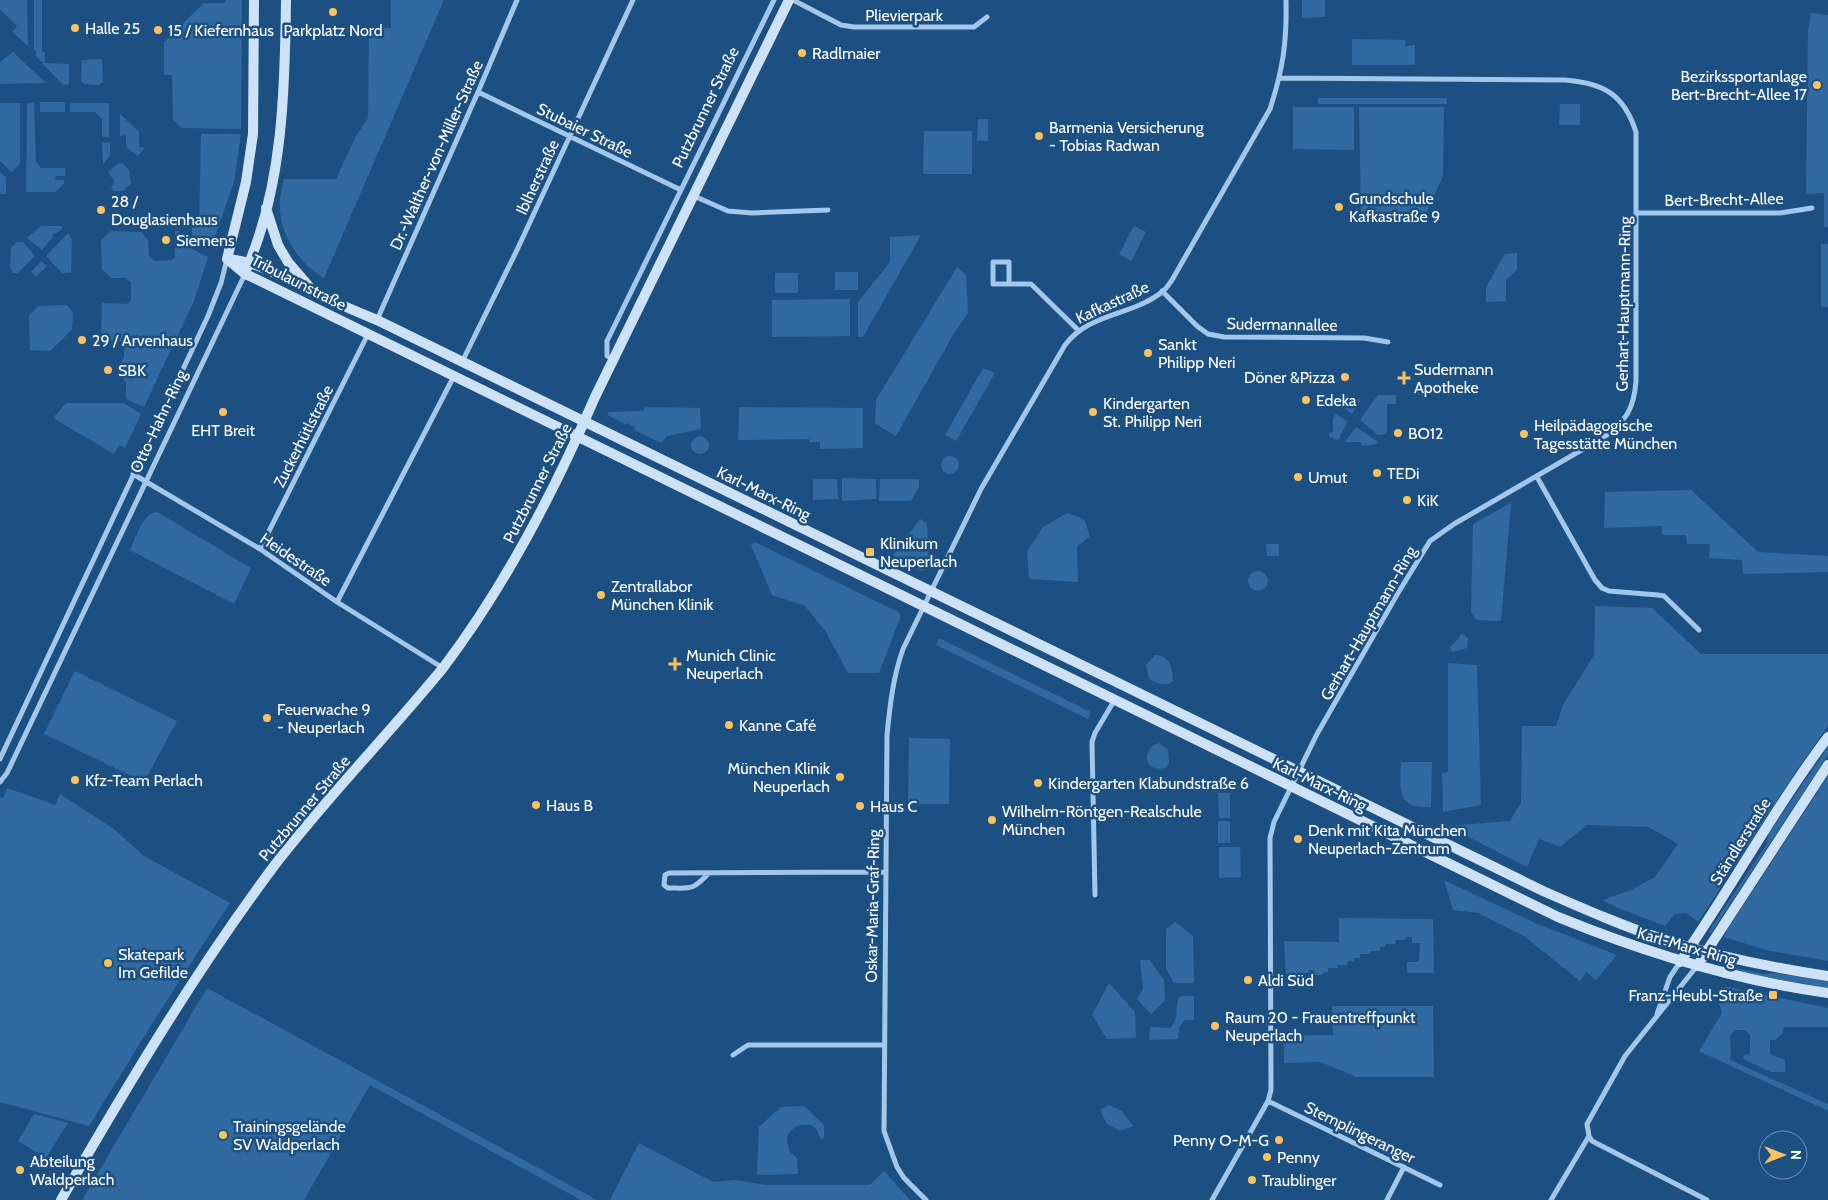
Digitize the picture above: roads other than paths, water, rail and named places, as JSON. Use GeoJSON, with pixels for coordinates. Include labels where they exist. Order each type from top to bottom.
{"type":"FeatureCollection","features":[{"type":"Feature","properties":{"kind":"main road","name":"Otto-Hahn-Ring"},"geometry":{"type":"LineString","coordinates":[[227,259],[244,195],[252,142],[254,0]]}},
{"type":"Feature","properties":{"kind":"main road","name":"Otto-Hahn-Ring"},"geometry":{"type":"LineString","coordinates":[[245,274],[266,208],[275,164],[282,106],[286,0]]}},
{"type":"Feature","properties":{"kind":"main road","name":"Putzbrunner Straße"},"geometry":{"type":"LineString","coordinates":[[61,1200],[135,1074],[240,912],[282,856],[443,668],[503,581],[560,474],[789,0]]}},
{"type":"Feature","properties":{"kind":"main road"},"geometry":{"type":"LineString","coordinates":[[266,208],[278,245],[288,262],[314,292]]}},
{"type":"Feature","properties":{"kind":"main road","name":"Tribulaunstraße"},"geometry":{"type":"LineString","coordinates":[[227,259],[250,262],[377,320],[584,423]]}},
{"type":"Feature","properties":{"kind":"main road","name":"Tribulaunstraße"},"geometry":{"type":"LineString","coordinates":[[227,259],[245,274],[578,437]]}},
{"type":"Feature","properties":{"kind":"main road","name":"Karl-Marx-Ring"},"geometry":{"type":"LineString","coordinates":[[584,423],[1564,900],[1623,925],[1690,947],[1771,967],[1828,976]]}},
{"type":"Feature","properties":{"kind":"main road","name":"Karl-Marx-Ring"},"geometry":{"type":"LineString","coordinates":[[578,437],[1558,917],[1615,940],[1680,962],[1776,984],[1828,993]]}},
{"type":"Feature","properties":{"kind":"main road","name":"Ständlerstraße"},"geometry":{"type":"LineString","coordinates":[[1680,962],[1783,801],[1828,737]]}},
{"type":"Feature","properties":{"kind":"main road","name":"Ständlerstraße"},"geometry":{"type":"LineString","coordinates":[[1697,966],[1828,765]]}},
{"type":"Feature","properties":{"kind":"street","name":"Dr.-Walther-von-Miller-Straße"},"geometry":{"type":"LineString","coordinates":[[377,320],[517,0]]}},
{"type":"Feature","properties":{"kind":"street","name":"Iblherstraße"},"geometry":{"type":"LineString","coordinates":[[462,362],[517,250],[633,0]]}},
{"type":"Feature","properties":{"kind":"street","name":"Putzbrunner Straße"},"geometry":{"type":"LineString","coordinates":[[614,359],[607,356],[607,341],[774,0]]}},
{"type":"Feature","properties":{"kind":"street","name":"Plievierpark"},"geometry":{"type":"LineString","coordinates":[[793,0],[841,25],[854,27],[974,27],[987,17]]}},
{"type":"Feature","properties":{"kind":"street","name":"Kafkastraße"},"geometry":{"type":"LineString","coordinates":[[932,591],[982,489],[1013,432],[1065,345],[1084,326],[1144,301],[1162,291],[1172,280],[1270,109],[1280,78],[1287,27],[1286,0]]}},
{"type":"Feature","properties":{"kind":"street","name":"Gerhart-Hauptmann-Ring"},"geometry":{"type":"LineString","coordinates":[[1280,78],[1578,81],[1601,88],[1615,95],[1624,104],[1632,117],[1636,132],[1636,381],[1634,402],[1630,411],[1619,426],[1604,437],[1454,524],[1430,541],[1317,734],[1299,771]]}},
{"type":"Feature","properties":{"kind":"street","name":"Stubaier Straße"},"geometry":{"type":"LineString","coordinates":[[478,92],[681,190]]}},
{"type":"Feature","properties":{"kind":"street"},"geometry":{"type":"LineString","coordinates":[[694,196],[728,211],[752,213],[828,210]]}},
{"type":"Feature","properties":{"kind":"street","name":"Bert-Brecht-Allee"},"geometry":{"type":"LineString","coordinates":[[1636,214],[1780,213],[1812,208]]}},
{"type":"Feature","properties":{"kind":"street","name":"Otto-Hahn-Ring"},"geometry":{"type":"LineString","coordinates":[[0,759],[208,316],[221,283],[227,259]]}},
{"type":"Feature","properties":{"kind":"street"},"geometry":{"type":"LineString","coordinates":[[1010,283],[1009,262],[993,262],[993,284],[1028,283],[1034,285],[1078,330]]}},
{"type":"Feature","properties":{"kind":"street","name":"Otto-Hahn-Ring"},"geometry":{"type":"LineString","coordinates":[[0,782],[7,773],[245,274]]}},
{"type":"Feature","properties":{"kind":"street","name":"Sudermannallee"},"geometry":{"type":"LineString","coordinates":[[1162,291],[1197,326],[1208,334],[1224,337],[1364,338],[1388,342]]}},
{"type":"Feature","properties":{"kind":"street","name":"Zuckerhütlstraße"},"geometry":{"type":"LineString","coordinates":[[260,550],[368,334]]}},
{"type":"Feature","properties":{"kind":"street"},"geometry":{"type":"LineString","coordinates":[[337,602],[454,376]]}},
{"type":"Feature","properties":{"kind":"street","name":"Heidestraße"},"geometry":{"type":"LineString","coordinates":[[133,474],[260,550],[337,602],[443,668]]}},
{"type":"Feature","properties":{"kind":"street"},"geometry":{"type":"LineString","coordinates":[[1537,477],[1595,580],[1602,588],[1609,591],[1664,596],[1699,630]]}},
{"type":"Feature","properties":{"kind":"street"},"geometry":{"type":"LineString","coordinates":[[924,606],[932,591]]}},
{"type":"Feature","properties":{"kind":"street","name":"Oskar-Maria-Graf-Ring"},"geometry":{"type":"LineString","coordinates":[[924,606],[903,649],[893,681],[887,735],[883,1045],[884,1130],[896,1167],[926,1200]]}},
{"type":"Feature","properties":{"kind":"street"},"geometry":{"type":"LineString","coordinates":[[1095,895],[1092,742],[1095,733],[1114,701]]}},
{"type":"Feature","properties":{"kind":"street"},"geometry":{"type":"LineString","coordinates":[[1212,1200],[1268,1101],[1271,1090],[1270,838],[1274,822],[1299,771]]}},
{"type":"Feature","properties":{"kind":"street"},"geometry":{"type":"LineString","coordinates":[[0,775],[7,773]]}},
{"type":"Feature","properties":{"kind":"street"},"geometry":{"type":"LineString","coordinates":[[709,873],[698,885],[692,888],[668,888],[664,885],[664,878],[669,873],[885,872]]}},
{"type":"Feature","properties":{"kind":"street"},"geometry":{"type":"LineString","coordinates":[[1656,1016],[1670,977],[1680,962]]}},
{"type":"Feature","properties":{"kind":"street"},"geometry":{"type":"LineString","coordinates":[[1697,966],[1620,1063],[1588,1124],[1589,1136],[1592,1141],[1707,1200]]}},
{"type":"Feature","properties":{"kind":"street"},"geometry":{"type":"LineString","coordinates":[[733,1055],[748,1045],[883,1045]]}},
{"type":"Feature","properties":{"kind":"street","name":"Stemplingeranger"},"geometry":{"type":"LineString","coordinates":[[1268,1101],[1440,1185]]}},
{"type":"Feature","properties":{"kind":"street"},"geometry":{"type":"LineString","coordinates":[[1551,1200],[1589,1136]]}},
{"type":"Feature","properties":{"kind":"street"},"geometry":{"type":"LineString","coordinates":[[1387,1200],[1404,1167]]}},
{"type":"Feature","properties":{"kind":"place","name":"Parkplatz Nord"},"geometry":{"type":"Point","coordinates":[333,12]}},
{"type":"Feature","properties":{"kind":"place","name":"Halle 25"},"geometry":{"type":"Point","coordinates":[75,28]}},
{"type":"Feature","properties":{"kind":"place","name":"15 / Kiefernhaus"},"geometry":{"type":"Point","coordinates":[158,30]}},
{"type":"Feature","properties":{"kind":"place","name":"Radlmaier"},"geometry":{"type":"Point","coordinates":[802,53]}},
{"type":"Feature","properties":{"kind":"place","name":"Bezirkssportanlage Bert-Brecht-Allee 17"},"geometry":{"type":"Point","coordinates":[1817,85]}},
{"type":"Feature","properties":{"kind":"place","name":"Barmenia Versicherung - Tobias Radwan"},"geometry":{"type":"Point","coordinates":[1039,136]}},
{"type":"Feature","properties":{"kind":"place","name":"Grundschule Kafkastraße 9"},"geometry":{"type":"Point","coordinates":[1339,207]}},
{"type":"Feature","properties":{"kind":"place","name":"28 / Douglasienhaus"},"geometry":{"type":"Point","coordinates":[101,210]}},
{"type":"Feature","properties":{"kind":"place","name":"Siemens"},"geometry":{"type":"Point","coordinates":[166,240]}},
{"type":"Feature","properties":{"kind":"place","name":"29 / Arvenhaus"},"geometry":{"type":"Point","coordinates":[82,340]}},
{"type":"Feature","properties":{"kind":"place","name":"Sankt Philipp Neri"},"geometry":{"type":"Point","coordinates":[1148,353]}},
{"type":"Feature","properties":{"kind":"place","name":"SBK"},"geometry":{"type":"Point","coordinates":[108,370]}},
{"type":"Feature","properties":{"kind":"place","name":"Döner &Pizza"},"geometry":{"type":"Point","coordinates":[1345,377]}},
{"type":"Feature","properties":{"kind":"place","name":"Sudermann Apotheke"},"geometry":{"type":"Point","coordinates":[1404,378]}},
{"type":"Feature","properties":{"kind":"place","name":"Edeka"},"geometry":{"type":"Point","coordinates":[1306,400]}},
{"type":"Feature","properties":{"kind":"place","name":"EHT Breit"},"geometry":{"type":"Point","coordinates":[223,412]}},
{"type":"Feature","properties":{"kind":"place","name":"Kindergarten St. Philipp Neri"},"geometry":{"type":"Point","coordinates":[1093,412]}},
{"type":"Feature","properties":{"kind":"place","name":"BO12"},"geometry":{"type":"Point","coordinates":[1398,433]}},
{"type":"Feature","properties":{"kind":"place","name":"Heilpädagogische Tagesstätte München"},"geometry":{"type":"Point","coordinates":[1524,434]}},
{"type":"Feature","properties":{"kind":"place","name":"TEDi"},"geometry":{"type":"Point","coordinates":[1377,473]}},
{"type":"Feature","properties":{"kind":"place","name":"Umut"},"geometry":{"type":"Point","coordinates":[1298,477]}},
{"type":"Feature","properties":{"kind":"place","name":"KiK"},"geometry":{"type":"Point","coordinates":[1407,500]}},
{"type":"Feature","properties":{"kind":"place","name":"Klinikum Neuperlach"},"geometry":{"type":"Point","coordinates":[870,552]}},
{"type":"Feature","properties":{"kind":"place","name":"Zentrallabor München Klinik"},"geometry":{"type":"Point","coordinates":[601,595]}},
{"type":"Feature","properties":{"kind":"place","name":"Munich Clinic Neuperlach"},"geometry":{"type":"Point","coordinates":[675,664]}},
{"type":"Feature","properties":{"kind":"place","name":"Feuerwache 9 - Neuperlach"},"geometry":{"type":"Point","coordinates":[267,718]}},
{"type":"Feature","properties":{"kind":"place","name":"Kanne Café"},"geometry":{"type":"Point","coordinates":[729,725]}},
{"type":"Feature","properties":{"kind":"place","name":"München Klinik Neuperlach"},"geometry":{"type":"Point","coordinates":[840,777]}},
{"type":"Feature","properties":{"kind":"place","name":"Kfz-Team Perlach"},"geometry":{"type":"Point","coordinates":[75,780]}},
{"type":"Feature","properties":{"kind":"place","name":"Kindergarten Klabundstraße 6"},"geometry":{"type":"Point","coordinates":[1038,783]}},
{"type":"Feature","properties":{"kind":"place","name":"Haus B"},"geometry":{"type":"Point","coordinates":[536,805]}},
{"type":"Feature","properties":{"kind":"place","name":"Haus C"},"geometry":{"type":"Point","coordinates":[860,806]}},
{"type":"Feature","properties":{"kind":"place","name":"Wilhelm-Röntgen-Realschule München"},"geometry":{"type":"Point","coordinates":[992,820]}},
{"type":"Feature","properties":{"kind":"place","name":"Denk mit Kita München Neuperlach-Zentrum"},"geometry":{"type":"Point","coordinates":[1298,839]}},
{"type":"Feature","properties":{"kind":"place","name":"Skatepark Im Gefilde"},"geometry":{"type":"Point","coordinates":[108,963]}},
{"type":"Feature","properties":{"kind":"place","name":"Aldi Süd"},"geometry":{"type":"Point","coordinates":[1248,980]}},
{"type":"Feature","properties":{"kind":"place","name":"Franz-Heubl-Straße"},"geometry":{"type":"Point","coordinates":[1773,995]}},
{"type":"Feature","properties":{"kind":"place","name":"Raum 20 - Frauentreffpunkt Neuperlach"},"geometry":{"type":"Point","coordinates":[1215,1026]}},
{"type":"Feature","properties":{"kind":"place","name":"Trainingsgelände SV Waldperlach"},"geometry":{"type":"Point","coordinates":[223,1135]}},
{"type":"Feature","properties":{"kind":"place","name":"Penny O-M-G"},"geometry":{"type":"Point","coordinates":[1279,1140]}},
{"type":"Feature","properties":{"kind":"place","name":"Penny"},"geometry":{"type":"Point","coordinates":[1267,1157]}},
{"type":"Feature","properties":{"kind":"place","name":"Abteilung Waldperlach"},"geometry":{"type":"Point","coordinates":[20,1170]}},
{"type":"Feature","properties":{"kind":"place","name":"Traublinger"},"geometry":{"type":"Point","coordinates":[1252,1180]}}]}
